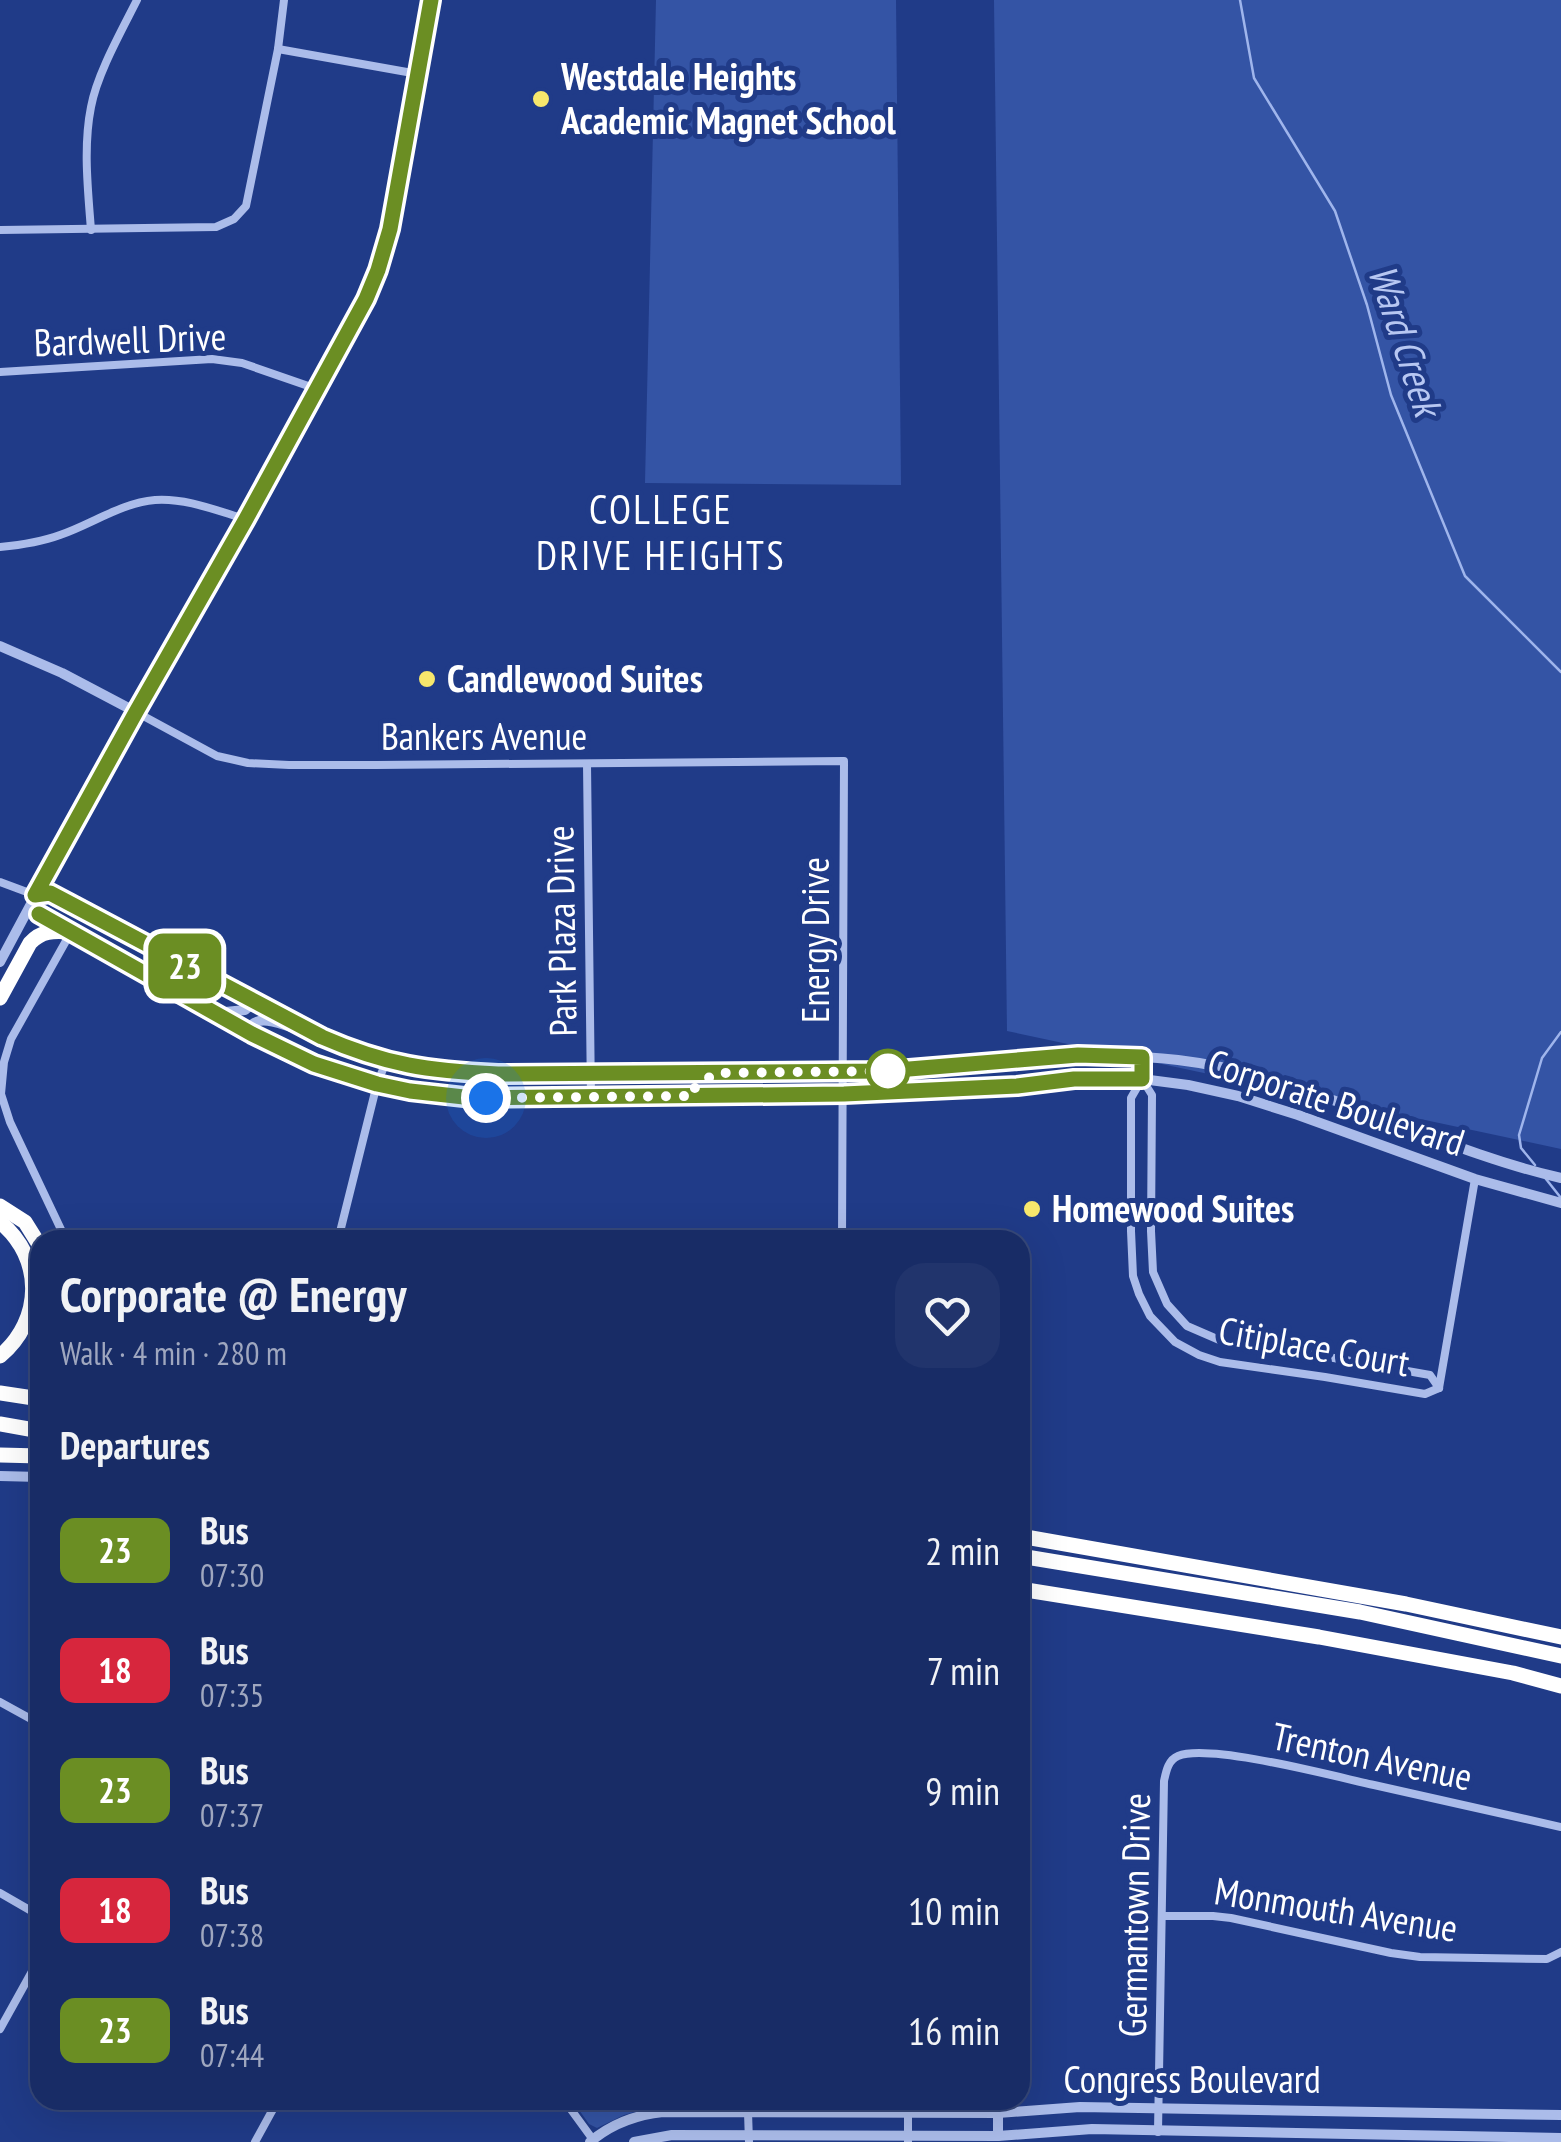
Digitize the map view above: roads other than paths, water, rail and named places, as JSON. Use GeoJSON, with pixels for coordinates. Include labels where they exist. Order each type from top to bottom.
{"type":"FeatureCollection","features":[{"type":"Feature","properties":{"kind":"highway"},"geometry":{"type":"LineString","coordinates":[[0,998],[35,937],[47,932],[71,932]]}},
{"type":"Feature","properties":{"kind":"highway"},"geometry":{"type":"LineString","coordinates":[[0,1206],[25,1222],[30,1230]]}},
{"type":"Feature","properties":{"kind":"highway"},"geometry":{"type":"LineString","coordinates":[[0,1222],[14,1234],[30,1264]]}},
{"type":"Feature","properties":{"kind":"highway"},"geometry":{"type":"LineString","coordinates":[[0,1356],[23,1329],[30,1312]]}},
{"type":"Feature","properties":{"kind":"highway"},"geometry":{"type":"LineString","coordinates":[[0,1393],[30,1398]]}},
{"type":"Feature","properties":{"kind":"highway"},"geometry":{"type":"LineString","coordinates":[[0,1424],[30,1428]]}},
{"type":"Feature","properties":{"kind":"highway"},"geometry":{"type":"LineString","coordinates":[[0,1455],[30,1456]]}},
{"type":"Feature","properties":{"kind":"highway"},"geometry":{"type":"LineString","coordinates":[[1030,1538],[1371,1598],[1561,1637]]}},
{"type":"Feature","properties":{"kind":"highway"},"geometry":{"type":"LineString","coordinates":[[1030,1558],[1360,1612],[1561,1656]]}},
{"type":"Feature","properties":{"kind":"highway"},"geometry":{"type":"LineString","coordinates":[[1030,1591],[1319,1637],[1512,1673],[1561,1686]]}},
{"type":"Feature","properties":{"kind":"street"},"geometry":{"type":"LineString","coordinates":[[91,230],[86,168],[91,105],[113,47],[137,0]]}},
{"type":"Feature","properties":{"kind":"street"},"geometry":{"type":"LineString","coordinates":[[0,230],[216,228],[234,219],[246,206],[284,0]]}},
{"type":"Feature","properties":{"kind":"street"},"geometry":{"type":"LineString","coordinates":[[0,962],[366,299],[390,229],[431,0]]}},
{"type":"Feature","properties":{"kind":"street"},"geometry":{"type":"LineString","coordinates":[[278,49],[418,74]]}},
{"type":"Feature","properties":{"kind":"street","name":"Bardwell Drive"},"geometry":{"type":"LineString","coordinates":[[0,372],[212,359],[242,363],[317,389]]}},
{"type":"Feature","properties":{"kind":"street"},"geometry":{"type":"LineString","coordinates":[[0,547],[34,543],[118,509],[152,500],[186,501],[246,519]]}},
{"type":"Feature","properties":{"kind":"street"},"geometry":{"type":"LineString","coordinates":[[0,646],[62,672],[136,712]]}},
{"type":"Feature","properties":{"kind":"street","name":"Bankers Avenue"},"geometry":{"type":"LineString","coordinates":[[136,712],[217,756],[289,765],[844,761]]}},
{"type":"Feature","properties":{"kind":"street","name":"Energy Drive"},"geometry":{"type":"LineString","coordinates":[[842,1230],[844,761]]}},
{"type":"Feature","properties":{"kind":"street","name":"Park Plaza Drive"},"geometry":{"type":"LineString","coordinates":[[588,764],[592,1098]]}},
{"type":"Feature","properties":{"kind":"street"},"geometry":{"type":"LineString","coordinates":[[0,882],[35,895]]}},
{"type":"Feature","properties":{"kind":"street","name":"Corporate Boulevard"},"geometry":{"type":"LineString","coordinates":[[1561,1178],[1462,1148],[1286,1085],[1181,1060],[1078,1055],[945,1068],[844,1072],[498,1074],[438,1071],[386,1062],[304,1028],[50,893],[35,895],[39,914],[247,1031],[314,1064],[410,1091],[473,1098],[844,1094],[1017,1086],[1074,1079],[1142,1079],[1238,1096],[1475,1179],[1561,1203]]}},
{"type":"Feature","properties":{"kind":"street"},"geometry":{"type":"LineString","coordinates":[[61,1230],[10,1122],[2,1094],[4,1062],[11,1039],[71,932]]}},
{"type":"Feature","properties":{"kind":"street"},"geometry":{"type":"LineString","coordinates":[[144,974],[165,956]]}},
{"type":"Feature","properties":{"kind":"street"},"geometry":{"type":"LineString","coordinates":[[215,1013],[245,1010],[254,1002]]}},
{"type":"Feature","properties":{"kind":"street"},"geometry":{"type":"LineString","coordinates":[[247,1031],[260,1020],[304,1028]]}},
{"type":"Feature","properties":{"kind":"street","name":"Citiplace Court"},"geometry":{"type":"LineString","coordinates":[[1142,1057],[1142,1079],[1132,1098],[1133,1276],[1150,1316],[1174,1342],[1210,1359],[1425,1394],[1439,1388],[1430,1375],[1217,1340],[1187,1326],[1167,1304],[1153,1272],[1152,1095],[1142,1079]]}},
{"type":"Feature","properties":{"kind":"street"},"geometry":{"type":"LineString","coordinates":[[340,1230],[386,1062]]}},
{"type":"Feature","properties":{"kind":"street"},"geometry":{"type":"LineString","coordinates":[[410,1091],[417,1078],[438,1071]]}},
{"type":"Feature","properties":{"kind":"street"},"geometry":{"type":"LineString","coordinates":[[694,1096],[695,1087],[716,1073]]}},
{"type":"Feature","properties":{"kind":"street"},"geometry":{"type":"LineString","coordinates":[[1439,1388],[1475,1179]]}},
{"type":"Feature","properties":{"kind":"street"},"geometry":{"type":"LineString","coordinates":[[1131,1192],[1152,1192]]}},
{"type":"Feature","properties":{"kind":"street"},"geometry":{"type":"LineString","coordinates":[[1143,1302],[1160,1292]]}},
{"type":"Feature","properties":{"kind":"street"},"geometry":{"type":"LineString","coordinates":[[1210,1359],[1217,1340]]}},
{"type":"Feature","properties":{"kind":"street"},"geometry":{"type":"LineString","coordinates":[[1325,1376],[1328,1357]]}},
{"type":"Feature","properties":{"kind":"street"},"geometry":{"type":"LineString","coordinates":[[0,1476],[30,1477]]}},
{"type":"Feature","properties":{"kind":"street"},"geometry":{"type":"LineString","coordinates":[[0,1702],[30,1718]]}},
{"type":"Feature","properties":{"kind":"street","name":"Trenton Avenue"},"geometry":{"type":"LineString","coordinates":[[1172,1760],[1192,1753],[1244,1758],[1561,1826]]}},
{"type":"Feature","properties":{"kind":"street","name":"Germantown Drive"},"geometry":{"type":"LineString","coordinates":[[1158,2132],[1164,1781],[1172,1760]]}},
{"type":"Feature","properties":{"kind":"street"},"geometry":{"type":"LineString","coordinates":[[0,1893],[30,1910]]}},
{"type":"Feature","properties":{"kind":"street","name":"Monmouth Avenue"},"geometry":{"type":"LineString","coordinates":[[1162,1916],[1230,1918],[1420,1957],[1547,1959],[1561,1952]]}},
{"type":"Feature","properties":{"kind":"street"},"geometry":{"type":"LineString","coordinates":[[0,2030],[30,1975]]}},
{"type":"Feature","properties":{"kind":"street","name":"Congress Boulevard"},"geometry":{"type":"LineString","coordinates":[[809,2110],[998,2113],[1158,2108],[1561,2114]]}},
{"type":"Feature","properties":{"kind":"street"},"geometry":{"type":"LineString","coordinates":[[255,2142],[273,2110]]}},
{"type":"Feature","properties":{"kind":"street"},"geometry":{"type":"LineString","coordinates":[[571,2110],[593,2141]]}},
{"type":"Feature","properties":{"kind":"street","name":"Congress Boulevard"},"geometry":{"type":"LineString","coordinates":[[593,2141],[610,2128],[642,2115],[670,2110]]}},
{"type":"Feature","properties":{"kind":"street","name":"Congress Boulevard"},"geometry":{"type":"LineString","coordinates":[[730,2110],[762,2110]]}},
{"type":"Feature","properties":{"kind":"street"},"geometry":{"type":"LineString","coordinates":[[748,2112],[749,2139]]}},
{"type":"Feature","properties":{"kind":"street"},"geometry":{"type":"LineString","coordinates":[[1344,2112],[1344,2134]]}},
{"type":"Feature","properties":{"kind":"street"},"geometry":{"type":"LineString","coordinates":[[908,2113],[908,2139]]}},
{"type":"Feature","properties":{"kind":"street"},"geometry":{"type":"LineString","coordinates":[[998,2113],[998,2139]]}},
{"type":"Feature","properties":{"kind":"street"},"geometry":{"type":"LineString","coordinates":[[1531,2114],[1532,2137]]}},
{"type":"Feature","properties":{"kind":"street","name":"Congress Boulevard"},"geometry":{"type":"LineString","coordinates":[[634,2142],[658,2136],[998,2139],[1092,2129],[1561,2138]]}},
{"type":"Feature","properties":{"kind":"waterway","name":"Ward Creek"},"geometry":{"type":"LineString","coordinates":[[1240,0],[1254,78],[1335,211],[1367,305],[1391,395],[1465,576],[1561,672]]}},
{"type":"Feature","properties":{"kind":"waterway","name":"Ward Creek"},"geometry":{"type":"LineString","coordinates":[[1535,1165],[1521,1148],[1519,1135],[1542,1058],[1561,1032]]}},
{"type":"Feature","properties":{"kind":"waterway","name":"Ward Creek"},"geometry":{"type":"LineString","coordinates":[[1546,1179],[1561,1198]]}},
{"type":"Feature","properties":{"kind":"place","name":"Westdale Heights Academic Magnet School"},"geometry":{"type":"Point","coordinates":[541,99]}},
{"type":"Feature","properties":{"kind":"place","name":"Candlewood Suites"},"geometry":{"type":"Point","coordinates":[427,679]}},
{"type":"Feature","properties":{"kind":"place","name":"Homewood Suites"},"geometry":{"type":"Point","coordinates":[1032,1209]}},
{"type":"Feature","properties":{"kind":"district","name":"COLLEGE DRIVE HEIGHTS"},"geometry":{"type":"Point","coordinates":[661,533]}}]}
